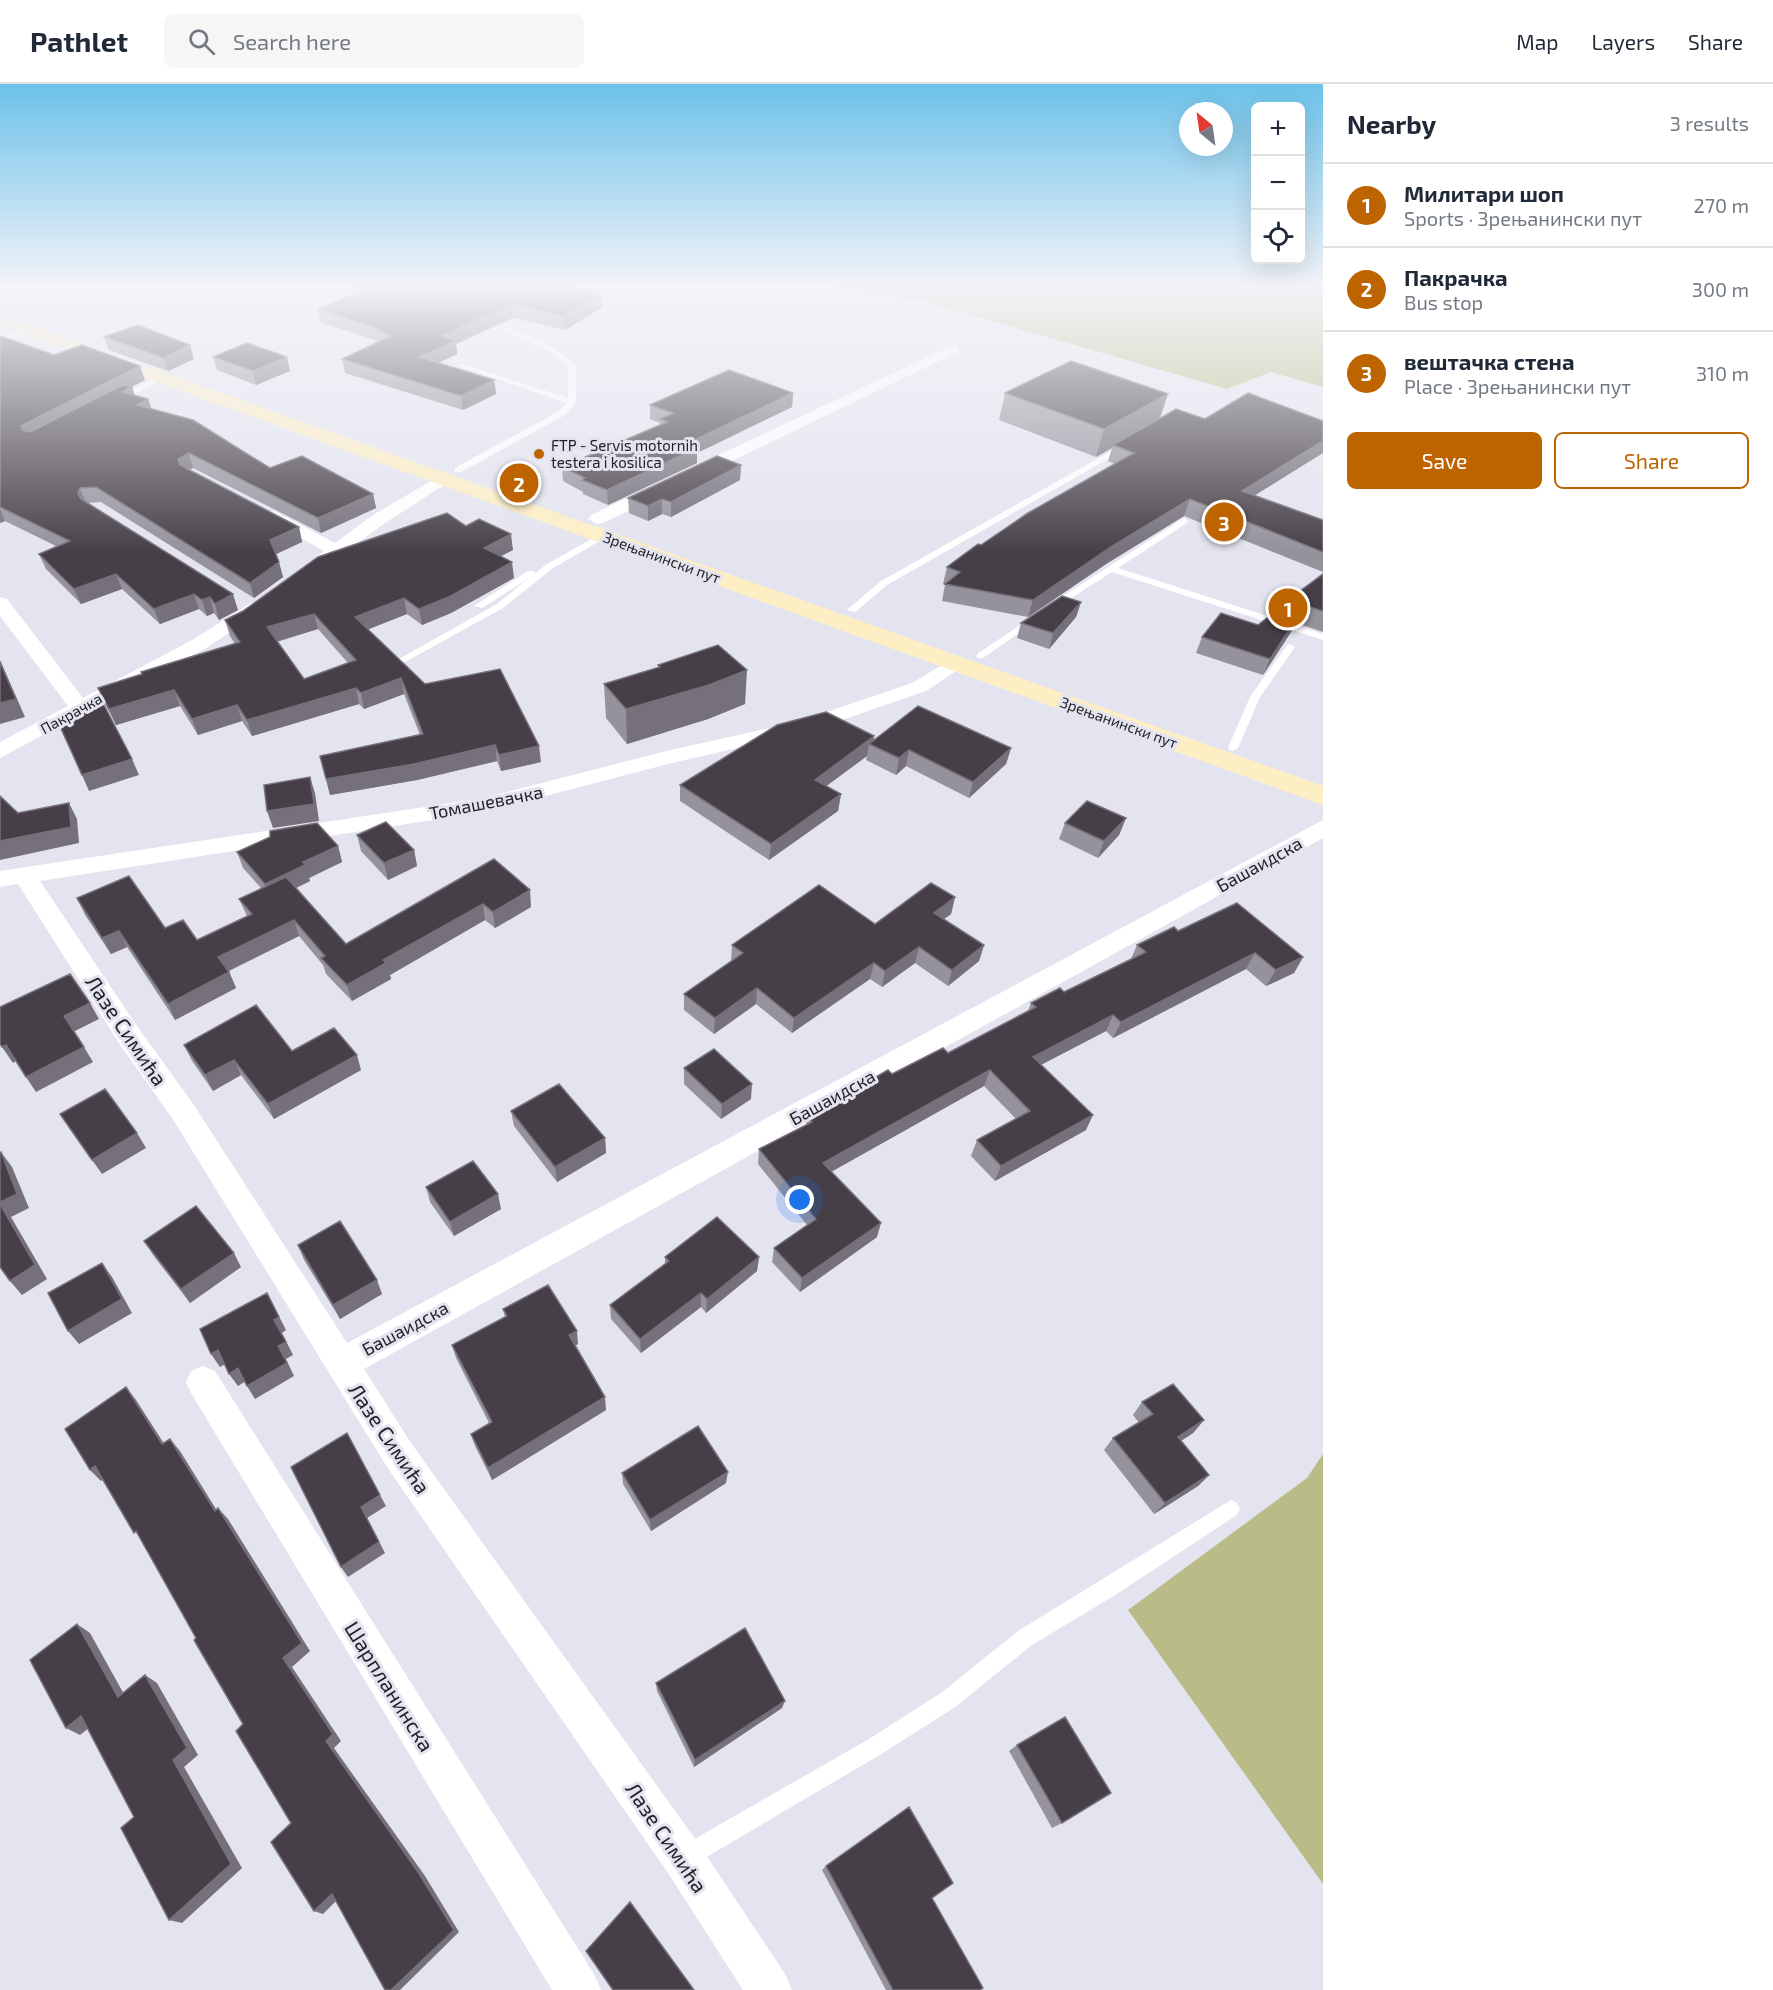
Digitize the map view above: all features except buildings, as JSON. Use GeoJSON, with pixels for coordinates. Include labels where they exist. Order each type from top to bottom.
{"type":"FeatureCollection","features":[{"type":"Feature","properties":{"kind":"main road","name":"Зрењанински пут"},"geometry":{"type":"LineString","coordinates":[[156,375],[450,474]]}},
{"type":"Feature","properties":{"kind":"main road","name":"Зрењанински пут"},"geometry":{"type":"LineString","coordinates":[[183,375],[599,527],[955,663],[1323,796]]}},
{"type":"Feature","properties":{"kind":"main road","name":"Зрењанински пут"},"geometry":{"type":"LineString","coordinates":[[599,527],[852,610],[1323,779]]}},
{"type":"Feature","properties":{"kind":"street"},"geometry":{"type":"LineString","coordinates":[[599,527],[901,375]]}},
{"type":"Feature","properties":{"kind":"street","name":"Пакрачка"},"geometry":{"type":"LineString","coordinates":[[0,752],[201,643],[255,610],[396,507],[450,474]]}},
{"type":"Feature","properties":{"kind":"street"},"geometry":{"type":"LineString","coordinates":[[254,507],[336,550]]}},
{"type":"Feature","properties":{"kind":"street"},"geometry":{"type":"LineString","coordinates":[[234,597],[255,610]]}},
{"type":"Feature","properties":{"kind":"street"},"geometry":{"type":"LineString","coordinates":[[0,603],[80,708]]}},
{"type":"Feature","properties":{"kind":"street","name":"Томашевачка"},"geometry":{"type":"LineString","coordinates":[[13,878],[462,808],[540,792],[666,758],[803,727],[919,687],[955,663]]}},
{"type":"Feature","properties":{"kind":"street","name":"Башаидска"},"geometry":{"type":"LineString","coordinates":[[340,1364],[1323,828]]}},
{"type":"Feature","properties":{"kind":"street","name":"Лазе Симића"},"geometry":{"type":"LineString","coordinates":[[13,878],[184,1113],[399,1455],[683,1858],[769,1990]]}},
{"type":"Feature","properties":{"kind":"street","name":"Шарпланинска"},"geometry":{"type":"LineString","coordinates":[[203,1382],[578,1990]]}},
{"type":"Feature","properties":{"kind":"lane"},"geometry":{"type":"LineString","coordinates":[[491,375],[572,402]]}},
{"type":"Feature","properties":{"kind":"lane"},"geometry":{"type":"LineString","coordinates":[[450,474],[562,413],[572,402],[572,375]]}},
{"type":"Feature","properties":{"kind":"lane"},"geometry":{"type":"LineString","coordinates":[[112,402],[162,377]]}},
{"type":"Feature","properties":{"kind":"lane"},"geometry":{"type":"LineString","coordinates":[[852,610],[884,583],[1133,442]]}},
{"type":"Feature","properties":{"kind":"lane"},"geometry":{"type":"LineString","coordinates":[[980,656],[1184,521]]}},
{"type":"Feature","properties":{"kind":"lane"},"geometry":{"type":"LineString","coordinates":[[402,660],[500,606],[599,527]]}},
{"type":"Feature","properties":{"kind":"lane"},"geometry":{"type":"LineString","coordinates":[[479,606],[532,572],[550,567]]}},
{"type":"Feature","properties":{"kind":"lane"},"geometry":{"type":"LineString","coordinates":[[1110,568],[1323,637]]}},
{"type":"Feature","properties":{"kind":"lane"},"geometry":{"type":"LineString","coordinates":[[1233,748],[1255,697],[1290,647]]}},
{"type":"Feature","properties":{"kind":"lane"},"geometry":{"type":"LineString","coordinates":[[683,1858],[948,1700],[1025,1638],[1106,1590],[1231,1509]]}},
{"type":"Feature","properties":{"kind":"green space"},"geometry":{"type":"Polygon","coordinates":[[[1178,375],[1263,375],[1227,389],[1178,375]]]}},
{"type":"Feature","properties":{"kind":"green space"},"geometry":{"type":"Polygon","coordinates":[[[1281,375],[1323,375],[1323,387],[1281,375]]]}},
{"type":"Feature","properties":{"kind":"green space"},"geometry":{"type":"Polygon","coordinates":[[[1323,1454],[1323,1884],[1128,1610],[1307,1478],[1323,1454]]]}},
{"type":"Feature","properties":{"kind":"place","name":"FTP - Servis motornih testera i kosilica"},"geometry":{"type":"Point","coordinates":[539,454]}},
{"type":"Feature","properties":{"kind":"place","name":"Пакрачка"},"geometry":{"type":"Point","coordinates":[519,483]}},
{"type":"Feature","properties":{"kind":"place","name":"вештачка стена"},"geometry":{"type":"Point","coordinates":[1224,522]}},
{"type":"Feature","properties":{"kind":"place","name":"Милитари шоп"},"geometry":{"type":"Point","coordinates":[1288,608]}}]}
